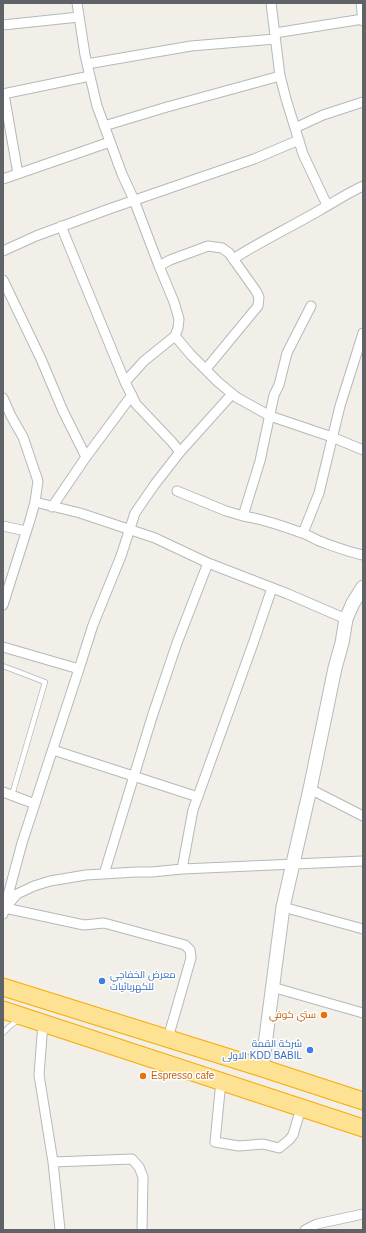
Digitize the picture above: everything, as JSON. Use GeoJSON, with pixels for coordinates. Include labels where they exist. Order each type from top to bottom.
{"type":"FeatureCollection","features":[{"type":"Feature","properties":{"kind":"highway"},"geometry":{"type":"LineString","coordinates":[[3,987],[363,1101]]}},
{"type":"Feature","properties":{"kind":"highway"},"geometry":{"type":"LineString","coordinates":[[3,1010],[363,1128]]}},
{"type":"Feature","properties":{"kind":"street"},"geometry":{"type":"LineString","coordinates":[[77,3],[87,64],[96,106],[174,302],[179,319],[178,328],[174,336],[144,361],[125,382]]}},
{"type":"Feature","properties":{"kind":"street"},"geometry":{"type":"LineString","coordinates":[[271,3],[280,76],[286,99],[299,140],[327,205]]}},
{"type":"Feature","properties":{"kind":"street"},"geometry":{"type":"LineString","coordinates":[[87,64],[191,46],[275,36],[363,20],[361,3]]}},
{"type":"Feature","properties":{"kind":"street"},"geometry":{"type":"LineString","coordinates":[[3,25],[80,17]]}},
{"type":"Feature","properties":{"kind":"street"},"geometry":{"type":"LineString","coordinates":[[18,174],[3,94],[90,76]]}},
{"type":"Feature","properties":{"kind":"street"},"geometry":{"type":"LineString","coordinates":[[104,126],[280,76]]}},
{"type":"Feature","properties":{"kind":"street"},"geometry":{"type":"LineString","coordinates":[[295,128],[324,115],[363,102]]}},
{"type":"Feature","properties":{"kind":"street"},"geometry":{"type":"LineString","coordinates":[[3,251],[61,226],[254,160],[299,140]]}},
{"type":"Feature","properties":{"kind":"street"},"geometry":{"type":"LineString","coordinates":[[3,179],[110,142]]}},
{"type":"Feature","properties":{"kind":"street"},"geometry":{"type":"LineString","coordinates":[[234,259],[262,241],[363,186]]}},
{"type":"Feature","properties":{"kind":"street"},"geometry":{"type":"LineString","coordinates":[[61,226],[125,382],[136,404],[180,452]]}},
{"type":"Feature","properties":{"kind":"street"},"geometry":{"type":"LineString","coordinates":[[159,266],[170,260],[208,246],[222,248],[234,259],[259,297],[258,306],[206,369]]}},
{"type":"Feature","properties":{"kind":"street"},"geometry":{"type":"LineString","coordinates":[[3,280],[41,359],[63,411],[86,457]]}},
{"type":"Feature","properties":{"kind":"street"},"geometry":{"type":"LineString","coordinates":[[243,516],[260,461],[274,395],[279,385],[287,353],[312,306]]}},
{"type":"Feature","properties":{"kind":"street"},"geometry":{"type":"LineString","coordinates":[[303,533],[319,493],[340,406],[363,333]]}},
{"type":"Feature","properties":{"kind":"street"},"geometry":{"type":"LineString","coordinates":[[174,336],[191,355],[232,394],[270,416],[332,437],[363,450]]}},
{"type":"Feature","properties":{"kind":"street"},"geometry":{"type":"LineString","coordinates":[[4,911],[22,843],[93,626],[121,556],[135,513],[180,452],[232,394]]}},
{"type":"Feature","properties":{"kind":"street"},"geometry":{"type":"LineString","coordinates":[[52,507],[86,457],[132,395]]}},
{"type":"Feature","properties":{"kind":"street"},"geometry":{"type":"LineString","coordinates":[[3,398],[23,438],[38,481],[35,502],[3,605]]}},
{"type":"Feature","properties":{"kind":"street"},"geometry":{"type":"LineString","coordinates":[[177,491],[226,511],[255,518],[303,533],[319,541],[363,555]]}},
{"type":"Feature","properties":{"kind":"street"},"geometry":{"type":"LineString","coordinates":[[35,502],[80,513],[130,529],[208,563],[346,619]]}},
{"type":"Feature","properties":{"kind":"street"},"geometry":{"type":"LineString","coordinates":[[3,526],[26,531]]}},
{"type":"Feature","properties":{"kind":"street"},"geometry":{"type":"LineString","coordinates":[[104,874],[164,680],[208,563]]}},
{"type":"Feature","properties":{"kind":"street"},"geometry":{"type":"LineString","coordinates":[[262,1068],[283,908],[335,668],[342,643],[346,619],[363,586]]}},
{"type":"Feature","properties":{"kind":"street"},"geometry":{"type":"LineString","coordinates":[[182,869],[193,810],[272,588]]}},
{"type":"Feature","properties":{"kind":"street"},"geometry":{"type":"LineString","coordinates":[[3,647],[79,669]]}},
{"type":"Feature","properties":{"kind":"street"},"geometry":{"type":"LineString","coordinates":[[53,750],[198,797]]}},
{"type":"Feature","properties":{"kind":"street"},"geometry":{"type":"LineString","coordinates":[[310,789],[363,816]]}},
{"type":"Feature","properties":{"kind":"street"},"geometry":{"type":"LineString","coordinates":[[7,794],[35,804]]}},
{"type":"Feature","properties":{"kind":"street"},"geometry":{"type":"LineString","coordinates":[[4,911],[17,894],[34,886],[66,878],[86,875],[363,861]]}},
{"type":"Feature","properties":{"kind":"street"},"geometry":{"type":"LineString","coordinates":[[283,908],[363,929]]}},
{"type":"Feature","properties":{"kind":"street"},"geometry":{"type":"LineString","coordinates":[[4,911],[84,925],[104,923],[185,945],[190,950],[191,958],[168,1038]]}},
{"type":"Feature","properties":{"kind":"street"},"geometry":{"type":"LineString","coordinates":[[272,988],[363,1013]]}},
{"type":"Feature","properties":{"kind":"street"},"geometry":{"type":"LineString","coordinates":[[43,1023],[39,1075],[53,1162],[60,1230]]}},
{"type":"Feature","properties":{"kind":"street"},"geometry":{"type":"LineString","coordinates":[[221,1081],[215,1142],[239,1146],[263,1144],[279,1148],[293,1136],[301,1108]]}},
{"type":"Feature","properties":{"kind":"street"},"geometry":{"type":"LineString","coordinates":[[53,1162],[132,1160],[139,1167],[143,1177],[142,1230]]}},
{"type":"Feature","properties":{"kind":"street"},"geometry":{"type":"LineString","coordinates":[[305,1230],[317,1224],[363,1214]]}},
{"type":"Feature","properties":{"kind":"lane"},"geometry":{"type":"LineString","coordinates":[[3,666],[45,682],[7,794]]}},
{"type":"Feature","properties":{"kind":"lane"},"geometry":{"type":"LineString","coordinates":[[3,1033],[23,1017]]}},
{"type":"Feature","properties":{"kind":"place","name":"معرض الخفاجي للكهربائيات"},"geometry":{"type":"Point","coordinates":[102,981]}},
{"type":"Feature","properties":{"kind":"place","name":"ستي كوفي"},"geometry":{"type":"Point","coordinates":[324,1015]}},
{"type":"Feature","properties":{"kind":"place","name":"شركة القمة الاولى KDD BABIL"},"geometry":{"type":"Point","coordinates":[310,1050]}},
{"type":"Feature","properties":{"kind":"place","name":"Espresso cafe"},"geometry":{"type":"Point","coordinates":[143,1076]}}]}
